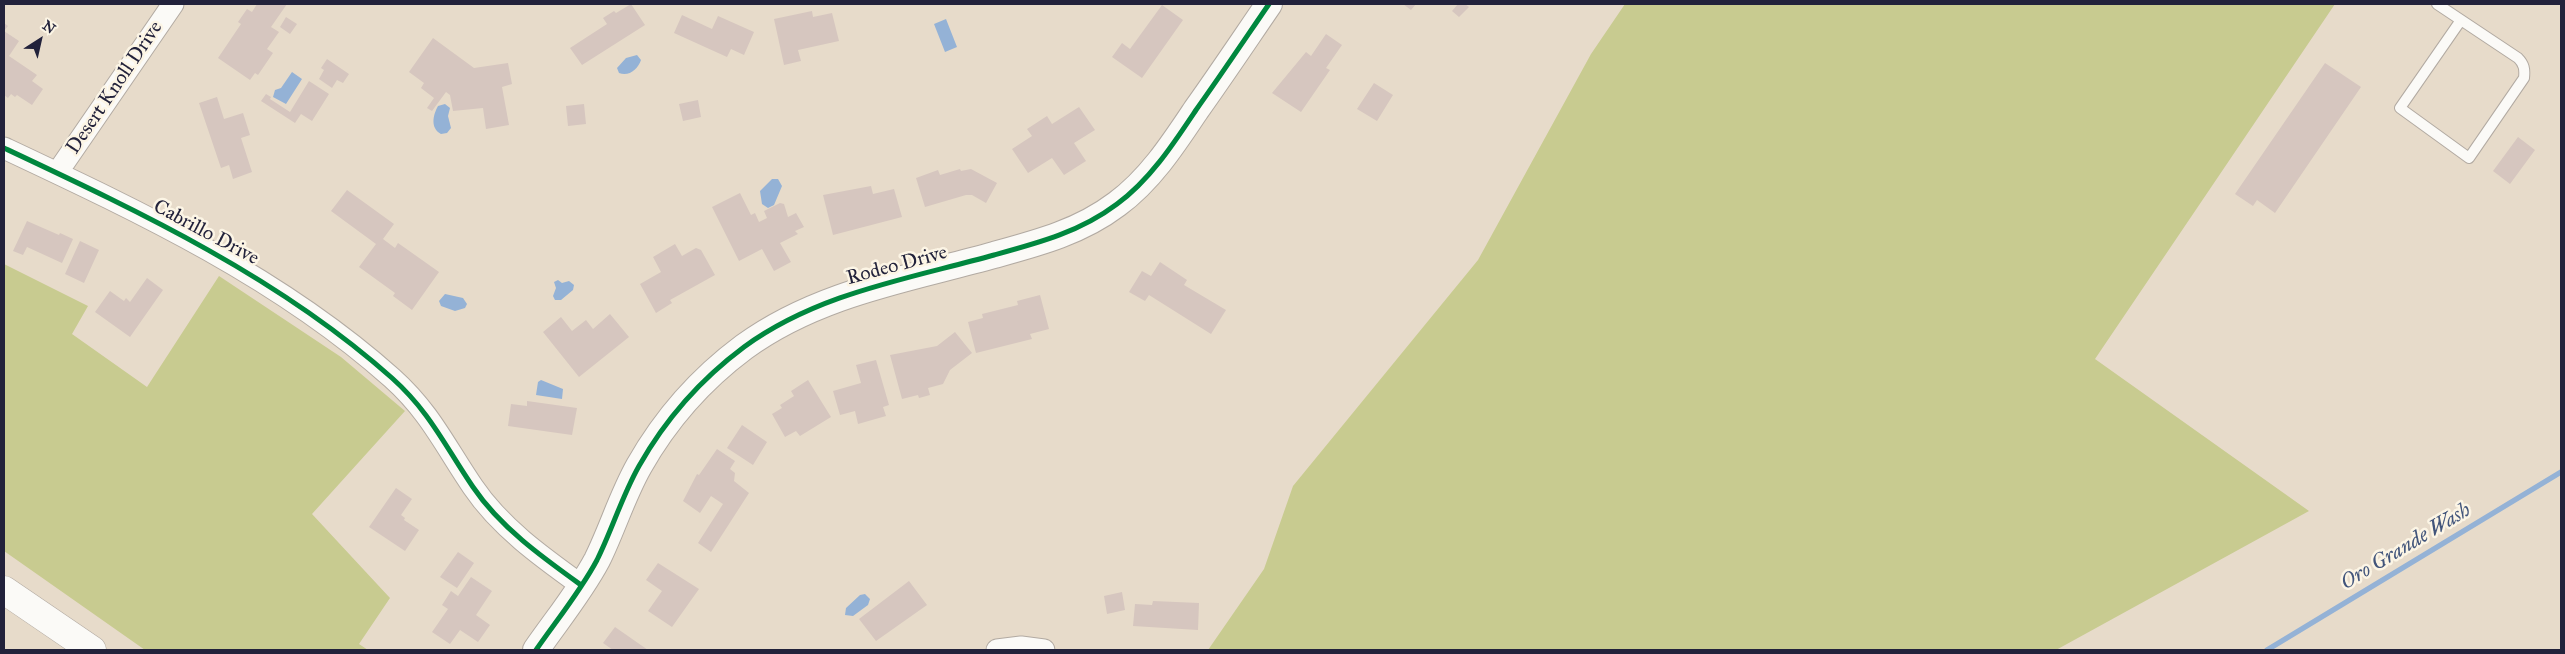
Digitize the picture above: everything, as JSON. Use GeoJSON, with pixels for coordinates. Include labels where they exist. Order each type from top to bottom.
{"type":"FeatureCollection","features":[{"type":"Feature","properties":{"kind":"main road"},"geometry":{"type":"LineString","coordinates":[[4,590],[92,650]]}},
{"type":"Feature","properties":{"kind":"street","name":"Desert Knoll Drive"},"geometry":{"type":"LineString","coordinates":[[57,173],[173,4]]}},
{"type":"Feature","properties":{"kind":"street","name":"Rodeo Drive"},"geometry":{"type":"LineString","coordinates":[[536,650],[596,561],[639,466],[660,433],[708,377],[744,347],[774,328],[827,302],[862,290],[1046,241],[1083,226],[1119,203],[1152,171],[1170,148],[1269,4]]}},
{"type":"Feature","properties":{"kind":"street","name":"Cabrillo Drive"},"geometry":{"type":"LineString","coordinates":[[4,148],[224,257],[259,279],[351,345],[393,378],[420,406],[440,432],[473,487],[499,518],[530,547],[581,585]]}},
{"type":"Feature","properties":{"kind":"street"},"geometry":{"type":"LineString","coordinates":[[997,650],[1021,646],[1044,650]]}},
{"type":"Feature","properties":{"kind":"lane"},"geometry":{"type":"LineString","coordinates":[[2437,4],[2461,20],[2518,58],[2523,63],[2525,70],[2524,78],[2469,158],[2400,108],[2461,20]]}},
{"type":"Feature","properties":{"kind":"green space"},"geometry":{"type":"Polygon","coordinates":[[[1625,4],[2335,4],[2095,359],[2309,511],[2056,650],[1208,650],[1264,569],[1293,486],[1478,260],[1591,54],[1625,4]]]}},
{"type":"Feature","properties":{"kind":"green space"},"geometry":{"type":"Polygon","coordinates":[[[4,264],[88,306],[72,334],[147,387],[219,276],[341,357],[405,411],[312,514],[390,598],[359,644],[368,650],[145,650],[4,551],[4,264]]]}},
{"type":"Feature","properties":{"kind":"water"},"geometry":{"type":"Polygon","coordinates":[[[946,19],[957,47],[945,52],[934,24],[946,19]]]}},
{"type":"Feature","properties":{"kind":"water"},"geometry":{"type":"Polygon","coordinates":[[[637,55],[641,60],[635,69],[626,74],[619,73],[617,68],[626,58],[637,55]]]}},
{"type":"Feature","properties":{"kind":"water"},"geometry":{"type":"Polygon","coordinates":[[[292,72],[302,79],[286,104],[273,97],[275,90],[281,88],[292,72]]]}},
{"type":"Feature","properties":{"kind":"water"},"geometry":{"type":"Polygon","coordinates":[[[445,104],[450,108],[448,116],[451,128],[447,133],[441,134],[435,128],[434,117],[438,106],[445,104]]]}},
{"type":"Feature","properties":{"kind":"water"},"geometry":{"type":"Polygon","coordinates":[[[772,179],[778,179],[782,186],[774,205],[768,208],[762,204],[760,191],[772,179]]]}},
{"type":"Feature","properties":{"kind":"water"},"geometry":{"type":"Polygon","coordinates":[[[558,280],[562,283],[569,281],[574,285],[573,290],[561,300],[555,300],[553,296],[556,288],[554,282],[558,280]]]}},
{"type":"Feature","properties":{"kind":"water"},"geometry":{"type":"Polygon","coordinates":[[[445,294],[463,298],[467,304],[465,308],[455,311],[441,306],[439,301],[445,294]]]}},
{"type":"Feature","properties":{"kind":"water"},"geometry":{"type":"Polygon","coordinates":[[[541,380],[563,389],[562,399],[536,395],[538,382],[541,380]]]}},
{"type":"Feature","properties":{"kind":"water"},"geometry":{"type":"Polygon","coordinates":[[[865,594],[870,599],[868,605],[853,616],[845,615],[846,608],[860,595],[865,594]]]}},
{"type":"Feature","properties":{"kind":"building"},"geometry":{"type":"Polygon","coordinates":[[[257,4],[287,4],[271,27],[279,32],[267,49],[273,53],[258,75],[255,73],[250,80],[218,58],[241,24],[238,22],[247,9],[252,12],[257,4]]]}},
{"type":"Feature","properties":{"kind":"building"},"geometry":{"type":"Polygon","coordinates":[[[631,4],[645,25],[582,65],[570,48],[607,24],[603,18],[631,4]]]}},
{"type":"Feature","properties":{"kind":"building"},"geometry":{"type":"Polygon","coordinates":[[[1403,4],[1416,4],[1411,10],[1403,4]]]}},
{"type":"Feature","properties":{"kind":"building"},"geometry":{"type":"Polygon","coordinates":[[[1458,4],[1465,4],[1469,7],[1459,17],[1452,11],[1458,4]]]}},
{"type":"Feature","properties":{"kind":"building"},"geometry":{"type":"Polygon","coordinates":[[[1162,5],[1183,20],[1142,78],[1112,57],[1122,43],[1130,49],[1162,5]]]}},
{"type":"Feature","properties":{"kind":"building"},"geometry":{"type":"Polygon","coordinates":[[[812,11],[813,17],[832,13],[839,41],[798,50],[801,61],[784,65],[774,19],[812,11]]]}},
{"type":"Feature","properties":{"kind":"building"},"geometry":{"type":"Polygon","coordinates":[[[682,15],[712,29],[718,16],[754,32],[744,55],[731,49],[727,57],[674,33],[682,15]]]}},
{"type":"Feature","properties":{"kind":"building"},"geometry":{"type":"Polygon","coordinates":[[[286,17],[297,24],[290,34],[280,27],[286,17]]]}},
{"type":"Feature","properties":{"kind":"building"},"geometry":{"type":"Polygon","coordinates":[[[4,23],[8,26],[4,31],[4,23]]]}},
{"type":"Feature","properties":{"kind":"building"},"geometry":{"type":"Polygon","coordinates":[[[4,31],[19,41],[9,56],[37,75],[32,81],[43,89],[32,105],[17,95],[15,97],[11,94],[8,98],[4,95],[4,31]]]}},
{"type":"Feature","properties":{"kind":"building"},"geometry":{"type":"Polygon","coordinates":[[[1326,34],[1342,45],[1326,68],[1330,70],[1301,112],[1272,93],[1306,52],[1311,56],[1326,34]]]}},
{"type":"Feature","properties":{"kind":"building"},"geometry":{"type":"Polygon","coordinates":[[[433,38],[474,68],[508,63],[512,84],[502,87],[509,125],[486,129],[483,108],[453,111],[450,95],[446,92],[432,111],[427,108],[434,98],[421,88],[424,83],[409,72],[433,38]]]}},
{"type":"Feature","properties":{"kind":"building"},"geometry":{"type":"Polygon","coordinates":[[[327,59],[349,74],[343,83],[337,80],[332,88],[319,79],[324,70],[321,68],[327,59]]]}},
{"type":"Feature","properties":{"kind":"building"},"geometry":{"type":"Polygon","coordinates":[[[2325,63],[2361,87],[2275,213],[2257,200],[2253,206],[2235,194],[2325,63]]]}},
{"type":"Feature","properties":{"kind":"building"},"geometry":{"type":"Polygon","coordinates":[[[309,81],[329,94],[312,121],[301,114],[295,123],[261,101],[266,94],[271,97],[270,99],[290,112],[309,81]]]}},
{"type":"Feature","properties":{"kind":"building"},"geometry":{"type":"Polygon","coordinates":[[[1374,83],[1393,95],[1377,121],[1357,109],[1374,83]]]}},
{"type":"Feature","properties":{"kind":"building"},"geometry":{"type":"Polygon","coordinates":[[[217,97],[224,119],[243,113],[250,135],[241,138],[252,172],[233,179],[229,165],[221,168],[199,103],[217,97]]]}},
{"type":"Feature","properties":{"kind":"building"},"geometry":{"type":"Polygon","coordinates":[[[698,100],[701,117],[683,121],[679,104],[698,100]]]}},
{"type":"Feature","properties":{"kind":"building"},"geometry":{"type":"Polygon","coordinates":[[[584,104],[586,124],[568,126],[566,106],[584,104]]]}},
{"type":"Feature","properties":{"kind":"building"},"geometry":{"type":"Polygon","coordinates":[[[1079,107],[1095,130],[1074,143],[1086,161],[1064,175],[1052,158],[1028,173],[1012,149],[1032,136],[1027,129],[1047,116],[1052,124],[1079,107]]]}},
{"type":"Feature","properties":{"kind":"building"},"geometry":{"type":"Polygon","coordinates":[[[2518,137],[2535,150],[2510,184],[2493,171],[2518,137]]]}},
{"type":"Feature","properties":{"kind":"building"},"geometry":{"type":"Polygon","coordinates":[[[960,169],[961,171],[971,169],[997,183],[986,203],[972,195],[966,195],[925,207],[916,178],[938,170],[940,175],[960,169]]]}},
{"type":"Feature","properties":{"kind":"building"},"geometry":{"type":"Polygon","coordinates":[[[871,186],[873,194],[894,189],[902,217],[833,235],[823,195],[871,186]]]}},
{"type":"Feature","properties":{"kind":"building"},"geometry":{"type":"Polygon","coordinates":[[[347,190],[394,224],[383,239],[395,248],[398,243],[439,272],[412,310],[393,296],[395,293],[359,267],[376,244],[331,211],[347,190]]]}},
{"type":"Feature","properties":{"kind":"building"},"geometry":{"type":"Polygon","coordinates":[[[740,193],[751,215],[755,213],[759,222],[767,218],[764,211],[780,203],[784,204],[788,217],[796,213],[804,227],[795,231],[798,234],[780,243],[791,262],[774,271],[762,249],[739,261],[712,207],[740,193]]]}},
{"type":"Feature","properties":{"kind":"building"},"geometry":{"type":"Polygon","coordinates":[[[27,221],[73,239],[62,263],[27,247],[23,255],[13,251],[27,221]]]}},
{"type":"Feature","properties":{"kind":"building"},"geometry":{"type":"Polygon","coordinates":[[[80,241],[99,250],[84,283],[65,274],[80,241]]]}},
{"type":"Feature","properties":{"kind":"building"},"geometry":{"type":"Polygon","coordinates":[[[675,244],[682,256],[696,248],[701,250],[715,275],[670,300],[672,303],[656,313],[640,284],[661,272],[653,257],[675,244]]]}},
{"type":"Feature","properties":{"kind":"building"},"geometry":{"type":"Polygon","coordinates":[[[1160,262],[1187,280],[1184,285],[1226,310],[1211,334],[1149,295],[1145,301],[1129,292],[1142,271],[1151,276],[1160,262]]]}},
{"type":"Feature","properties":{"kind":"building"},"geometry":{"type":"Polygon","coordinates":[[[147,278],[163,290],[130,337],[95,312],[110,291],[124,301],[126,298],[130,302],[147,278]]]}},
{"type":"Feature","properties":{"kind":"building"},"geometry":{"type":"Polygon","coordinates":[[[1040,295],[1049,329],[1030,334],[1032,339],[976,353],[968,322],[983,318],[982,314],[1018,305],[1017,301],[1040,295]]]}},
{"type":"Feature","properties":{"kind":"building"},"geometry":{"type":"Polygon","coordinates":[[[610,314],[629,337],[579,377],[543,332],[561,317],[572,331],[586,320],[593,329],[610,314]]]}},
{"type":"Feature","properties":{"kind":"building"},"geometry":{"type":"Polygon","coordinates":[[[955,332],[972,353],[950,370],[943,384],[928,388],[930,395],[919,398],[918,395],[902,399],[890,355],[937,346],[955,332]]]}},
{"type":"Feature","properties":{"kind":"building"},"geometry":{"type":"Polygon","coordinates":[[[876,360],[889,405],[883,407],[886,416],[858,424],[855,411],[840,415],[833,391],[861,383],[856,365],[876,360]]]}},
{"type":"Feature","properties":{"kind":"building"},"geometry":{"type":"Polygon","coordinates":[[[808,380],[831,417],[800,436],[796,431],[785,437],[772,414],[782,408],[780,405],[794,396],[791,391],[808,380]]]}},
{"type":"Feature","properties":{"kind":"building"},"geometry":{"type":"Polygon","coordinates":[[[527,401],[577,408],[572,435],[508,426],[511,404],[527,406],[527,401]]]}},
{"type":"Feature","properties":{"kind":"building"},"geometry":{"type":"Polygon","coordinates":[[[742,425],[767,442],[753,465],[727,448],[742,425]]]}},
{"type":"Feature","properties":{"kind":"building"},"geometry":{"type":"Polygon","coordinates":[[[717,449],[735,461],[730,469],[735,473],[734,481],[749,493],[711,552],[698,543],[723,504],[711,496],[700,513],[683,501],[697,474],[699,475],[717,449]]]}},
{"type":"Feature","properties":{"kind":"building"},"geometry":{"type":"Polygon","coordinates":[[[396,488],[412,499],[401,515],[405,518],[404,520],[419,530],[405,551],[369,527],[396,488]]]}},
{"type":"Feature","properties":{"kind":"building"},"geometry":{"type":"Polygon","coordinates":[[[458,552],[474,563],[457,588],[440,577],[458,552]]]}},
{"type":"Feature","properties":{"kind":"building"},"geometry":{"type":"Polygon","coordinates":[[[658,563],[699,589],[672,627],[648,611],[662,591],[646,580],[658,563]]]}},
{"type":"Feature","properties":{"kind":"building"},"geometry":{"type":"Polygon","coordinates":[[[471,577],[492,591],[476,615],[490,625],[478,642],[460,630],[450,644],[432,632],[448,609],[442,605],[451,591],[458,596],[471,577]]]}},
{"type":"Feature","properties":{"kind":"building"},"geometry":{"type":"Polygon","coordinates":[[[909,581],[927,605],[876,641],[859,619],[909,581]]]}},
{"type":"Feature","properties":{"kind":"building"},"geometry":{"type":"Polygon","coordinates":[[[1122,592],[1125,610],[1107,614],[1104,596],[1122,592]]]}},
{"type":"Feature","properties":{"kind":"building"},"geometry":{"type":"Polygon","coordinates":[[[1153,601],[1199,603],[1198,630],[1133,626],[1135,604],[1152,605],[1153,601]]]}},
{"type":"Feature","properties":{"kind":"building"},"geometry":{"type":"Polygon","coordinates":[[[615,627],[648,650],[613,650],[603,643],[615,627]]]}},
{"type":"Feature","properties":{"kind":"waterway","name":"Oro Grande Wash"},"geometry":{"type":"LineString","coordinates":[[2267,650],[2561,472]]}},
{"type":"Feature","properties":{"kind":"cycle path"},"geometry":{"type":"LineString","coordinates":[[536,650],[576,595],[597,560],[633,477],[660,432],[685,401],[728,359],[772,329],[802,313],[833,300],[897,280],[1058,236],[1103,214],[1140,184],[1161,160],[1269,4]]}},
{"type":"Feature","properties":{"kind":"cycle path"},"geometry":{"type":"LineString","coordinates":[[4,148],[157,222],[207,249],[303,308],[348,342],[392,378],[417,404],[473,487],[496,515],[537,552],[581,585]]}}]}
